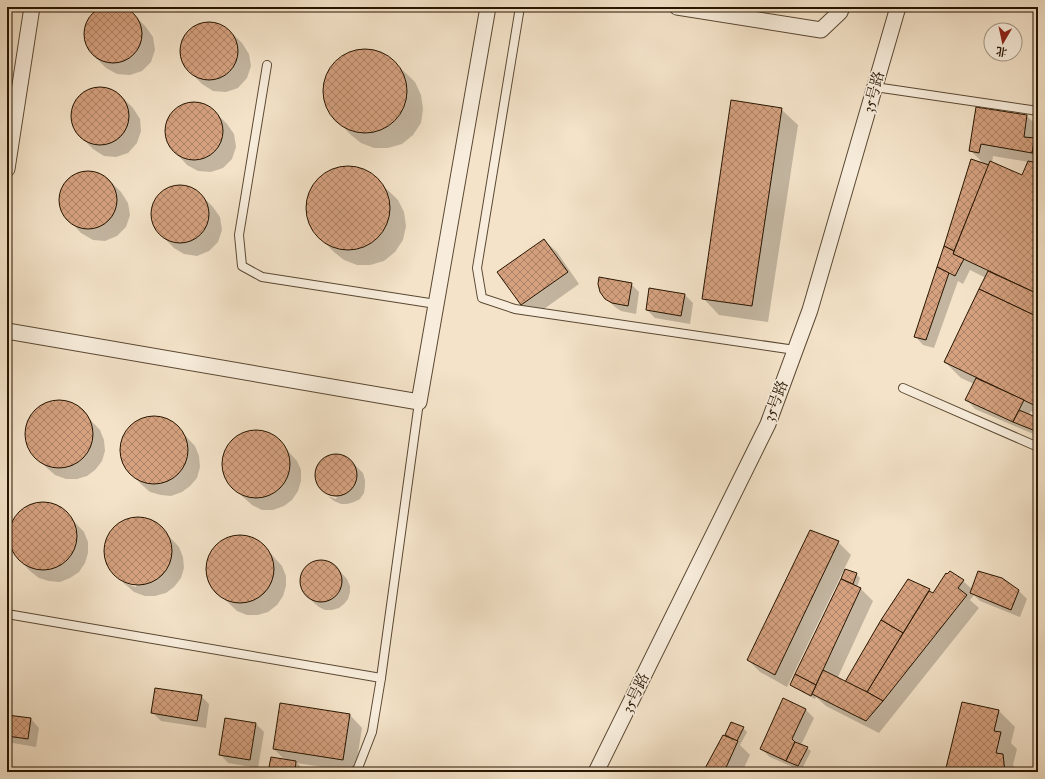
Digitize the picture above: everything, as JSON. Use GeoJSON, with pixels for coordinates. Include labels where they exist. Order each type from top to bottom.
{"type":"FeatureCollection","features":[{"type":"Feature","properties":{"kind":"street"},"geometry":{"type":"LineString","coordinates":[[7,169],[32,7]]}},
{"type":"Feature","properties":{"kind":"street"},"geometry":{"type":"LineString","coordinates":[[7,331],[419,402],[488,7]]}},
{"type":"Feature","properties":{"kind":"street"},"geometry":{"type":"LineString","coordinates":[[677,7],[821,30],[840,12],[842,7]]}},
{"type":"Feature","properties":{"kind":"street","name":"35号路"},"geometry":{"type":"LineString","coordinates":[[596,772],[768,424],[810,310],[898,7]]}},
{"type":"Feature","properties":{"kind":"lane"},"geometry":{"type":"LineString","coordinates":[[520,7],[477,268],[482,298],[515,309],[795,350]]}},
{"type":"Feature","properties":{"kind":"lane"},"geometry":{"type":"LineString","coordinates":[[268,64],[239,235],[242,266],[262,277],[436,304]]}},
{"type":"Feature","properties":{"kind":"lane"},"geometry":{"type":"LineString","coordinates":[[875,87],[1038,111]]}},
{"type":"Feature","properties":{"kind":"lane"},"geometry":{"type":"LineString","coordinates":[[903,388],[1038,447]]}},
{"type":"Feature","properties":{"kind":"lane"},"geometry":{"type":"LineString","coordinates":[[354,772],[358,768],[372,732],[381,678],[419,402]]}},
{"type":"Feature","properties":{"kind":"lane"},"geometry":{"type":"LineString","coordinates":[[7,614],[381,678]]}},
{"type":"Feature","properties":{"kind":"building"},"geometry":{"type":"Polygon","coordinates":[[[113,5],[124,7],[137,18],[140,23],[142,34],[140,45],[129,58],[124,61],[113,63],[102,61],[89,50],[86,45],[84,34],[86,23],[97,10],[102,7],[113,5]]]}},
{"type":"Feature","properties":{"kind":"building"},"geometry":{"type":"Polygon","coordinates":[[[203,22],[215,22],[230,30],[238,45],[238,57],[230,72],[215,80],[203,80],[188,72],[180,57],[180,45],[188,30],[203,22]]]}},
{"type":"Feature","properties":{"kind":"building"},"geometry":{"type":"Polygon","coordinates":[[[365,49],[381,52],[395,61],[404,75],[407,91],[404,107],[395,121],[381,130],[365,133],[349,130],[335,121],[326,107],[323,91],[326,75],[335,61],[349,52],[365,49]]]}},
{"type":"Feature","properties":{"kind":"building"},"geometry":{"type":"Polygon","coordinates":[[[94,87],[106,87],[121,95],[129,110],[129,122],[121,137],[106,145],[94,145],[79,137],[71,122],[71,110],[79,95],[94,87]]]}},
{"type":"Feature","properties":{"kind":"building"},"geometry":{"type":"Polygon","coordinates":[[[731,100],[782,108],[752,306],[702,299],[731,100]]]}},
{"type":"Feature","properties":{"kind":"building"},"geometry":{"type":"Polygon","coordinates":[[[188,102],[200,102],[215,110],[223,125],[223,137],[215,152],[200,160],[188,160],[173,152],[165,137],[165,125],[173,110],[188,102]]]}},
{"type":"Feature","properties":{"kind":"building"},"geometry":{"type":"Polygon","coordinates":[[[976,107],[1027,115],[1024,137],[1035,138],[1032,153],[981,144],[979,153],[969,151],[976,107]]]}},
{"type":"Feature","properties":{"kind":"building"},"geometry":{"type":"Polygon","coordinates":[[[1038,122],[1038,154],[1032,153],[1038,122]]]}},
{"type":"Feature","properties":{"kind":"building"},"geometry":{"type":"Polygon","coordinates":[[[971,159],[989,165],[954,251],[944,246],[971,159]]]}},
{"type":"Feature","properties":{"kind":"building"},"geometry":{"type":"Polygon","coordinates":[[[990,161],[1022,175],[1028,161],[1038,163],[1038,294],[953,254],[990,161]]]}},
{"type":"Feature","properties":{"kind":"building"},"geometry":{"type":"Polygon","coordinates":[[[348,166],[364,169],[378,178],[387,192],[390,208],[387,224],[378,238],[364,247],[348,250],[332,247],[318,238],[309,224],[306,208],[309,192],[318,178],[332,169],[348,166]]]}},
{"type":"Feature","properties":{"kind":"building"},"geometry":{"type":"Polygon","coordinates":[[[82,171],[94,171],[109,179],[117,194],[117,206],[109,221],[94,229],[82,229],[67,221],[59,206],[59,194],[67,179],[82,171]]]}},
{"type":"Feature","properties":{"kind":"building"},"geometry":{"type":"Polygon","coordinates":[[[174,185],[186,185],[201,193],[209,208],[209,220],[201,235],[186,243],[174,243],[159,235],[151,220],[151,208],[159,193],[174,185]]]}},
{"type":"Feature","properties":{"kind":"building"},"geometry":{"type":"Polygon","coordinates":[[[544,239],[568,272],[521,305],[497,272],[544,239]]]}},
{"type":"Feature","properties":{"kind":"building"},"geometry":{"type":"Polygon","coordinates":[[[944,246],[954,251],[953,254],[964,259],[955,276],[937,267],[944,246]]]}},
{"type":"Feature","properties":{"kind":"building"},"geometry":{"type":"Polygon","coordinates":[[[937,267],[949,273],[926,340],[914,337],[937,267]]]}},
{"type":"Feature","properties":{"kind":"building"},"geometry":{"type":"Polygon","coordinates":[[[988,271],[1038,294],[1038,317],[979,289],[988,271]]]}},
{"type":"Feature","properties":{"kind":"building"},"geometry":{"type":"Polygon","coordinates":[[[599,277],[632,283],[628,306],[612,303],[605,299],[600,292],[598,284],[599,277]]]}},
{"type":"Feature","properties":{"kind":"building"},"geometry":{"type":"Polygon","coordinates":[[[649,288],[685,294],[681,316],[646,310],[649,288]]]}},
{"type":"Feature","properties":{"kind":"building"},"geometry":{"type":"Polygon","coordinates":[[[979,289],[1038,317],[1038,407],[944,362],[979,289]]]}},
{"type":"Feature","properties":{"kind":"building"},"geometry":{"type":"Polygon","coordinates":[[[976,378],[1024,400],[1013,422],[965,400],[976,378]]]}},
{"type":"Feature","properties":{"kind":"building"},"geometry":{"type":"Polygon","coordinates":[[[59,400],[72,403],[83,410],[90,421],[93,434],[90,447],[83,458],[72,465],[59,468],[46,465],[35,458],[28,447],[25,434],[28,421],[35,410],[46,403],[59,400]]]}},
{"type":"Feature","properties":{"kind":"building"},"geometry":{"type":"Polygon","coordinates":[[[1019,410],[1038,418],[1038,432],[1013,422],[1019,410]]]}},
{"type":"Feature","properties":{"kind":"building"},"geometry":{"type":"Polygon","coordinates":[[[154,416],[167,419],[178,426],[185,437],[188,450],[185,463],[178,474],[167,481],[154,484],[141,481],[130,474],[123,463],[120,450],[123,437],[130,426],[141,419],[154,416]]]}},
{"type":"Feature","properties":{"kind":"building"},"geometry":{"type":"Polygon","coordinates":[[[256,430],[269,433],[280,440],[287,451],[290,464],[287,477],[280,488],[269,495],[256,498],[243,495],[232,488],[225,477],[222,464],[225,451],[232,440],[243,433],[256,430]]]}},
{"type":"Feature","properties":{"kind":"building"},"geometry":{"type":"Polygon","coordinates":[[[332,454],[340,454],[348,457],[354,463],[357,475],[354,487],[348,493],[340,496],[332,496],[324,493],[318,487],[315,479],[315,471],[318,463],[324,457],[332,454]]]}},
{"type":"Feature","properties":{"kind":"building"},"geometry":{"type":"Polygon","coordinates":[[[1037,487],[1038,488],[1038,498],[1034,497],[1037,487]]]}},
{"type":"Feature","properties":{"kind":"building"},"geometry":{"type":"Polygon","coordinates":[[[43,502],[56,505],[67,512],[74,523],[77,536],[74,549],[67,560],[56,567],[43,570],[30,567],[19,560],[12,549],[9,536],[12,523],[19,512],[30,505],[43,502]]]}},
{"type":"Feature","properties":{"kind":"building"},"geometry":{"type":"Polygon","coordinates":[[[138,517],[151,520],[162,527],[169,538],[172,551],[169,564],[162,575],[151,582],[138,585],[125,582],[114,575],[107,564],[104,551],[107,538],[114,527],[125,520],[138,517]]]}},
{"type":"Feature","properties":{"kind":"building"},"geometry":{"type":"Polygon","coordinates":[[[810,530],[839,541],[775,675],[747,660],[810,530]]]}},
{"type":"Feature","properties":{"kind":"building"},"geometry":{"type":"Polygon","coordinates":[[[240,535],[253,538],[264,545],[271,556],[274,569],[271,582],[264,593],[253,600],[240,603],[227,600],[216,593],[209,582],[206,569],[209,556],[216,545],[227,538],[240,535]]]}},
{"type":"Feature","properties":{"kind":"building"},"geometry":{"type":"Polygon","coordinates":[[[317,560],[325,560],[333,563],[339,569],[342,581],[339,593],[333,599],[325,602],[317,602],[309,599],[303,593],[300,585],[300,577],[303,569],[309,563],[317,560]]]}},
{"type":"Feature","properties":{"kind":"building"},"geometry":{"type":"Polygon","coordinates":[[[845,569],[857,573],[853,584],[841,579],[845,569]]]}},
{"type":"Feature","properties":{"kind":"building"},"geometry":{"type":"Polygon","coordinates":[[[950,571],[964,580],[958,588],[967,595],[883,701],[867,692],[929,591],[933,593],[946,573],[947,574],[950,571]]]}},
{"type":"Feature","properties":{"kind":"building"},"geometry":{"type":"Polygon","coordinates":[[[978,571],[1002,578],[1019,590],[1011,610],[970,593],[978,571]]]}},
{"type":"Feature","properties":{"kind":"building"},"geometry":{"type":"Polygon","coordinates":[[[841,579],[861,588],[816,685],[795,674],[841,579]]]}},
{"type":"Feature","properties":{"kind":"building"},"geometry":{"type":"Polygon","coordinates":[[[908,579],[930,589],[903,633],[881,620],[908,579]]]}},
{"type":"Feature","properties":{"kind":"building"},"geometry":{"type":"Polygon","coordinates":[[[881,620],[903,633],[867,692],[845,682],[881,620]]]}},
{"type":"Feature","properties":{"kind":"building"},"geometry":{"type":"Polygon","coordinates":[[[823,670],[883,701],[866,721],[812,694],[823,670]]]}},
{"type":"Feature","properties":{"kind":"building"},"geometry":{"type":"Polygon","coordinates":[[[795,674],[816,685],[811,696],[790,685],[795,674]]]}},
{"type":"Feature","properties":{"kind":"building"},"geometry":{"type":"Polygon","coordinates":[[[155,688],[202,695],[197,721],[151,713],[155,688]]]}},
{"type":"Feature","properties":{"kind":"building"},"geometry":{"type":"Polygon","coordinates":[[[783,698],[806,709],[792,739],[795,742],[786,761],[760,749],[783,698]]]}},
{"type":"Feature","properties":{"kind":"building"},"geometry":{"type":"Polygon","coordinates":[[[962,702],[999,710],[994,731],[1001,732],[996,753],[1003,754],[1005,772],[945,772],[962,702]]]}},
{"type":"Feature","properties":{"kind":"building"},"geometry":{"type":"Polygon","coordinates":[[[280,703],[350,714],[343,760],[273,749],[280,703]]]}},
{"type":"Feature","properties":{"kind":"building"},"geometry":{"type":"Polygon","coordinates":[[[7,715],[31,718],[28,739],[7,736],[7,715]]]}},
{"type":"Feature","properties":{"kind":"building"},"geometry":{"type":"Polygon","coordinates":[[[225,718],[256,723],[250,760],[219,755],[225,718]]]}},
{"type":"Feature","properties":{"kind":"building"},"geometry":{"type":"Polygon","coordinates":[[[731,722],[744,727],[737,741],[725,735],[731,722]]]}},
{"type":"Feature","properties":{"kind":"building"},"geometry":{"type":"Polygon","coordinates":[[[723,735],[738,741],[724,772],[703,772],[723,735]]]}},
{"type":"Feature","properties":{"kind":"building"},"geometry":{"type":"Polygon","coordinates":[[[795,742],[808,747],[798,766],[786,761],[795,742]]]}},
{"type":"Feature","properties":{"kind":"building"},"geometry":{"type":"Polygon","coordinates":[[[271,757],[296,761],[295,772],[268,772],[271,757]]]}},
{"type":"Feature","properties":{"kind":"building"},"geometry":{"type":"Polygon","coordinates":[[[751,768],[759,772],[749,772],[751,768]]]}}]}
